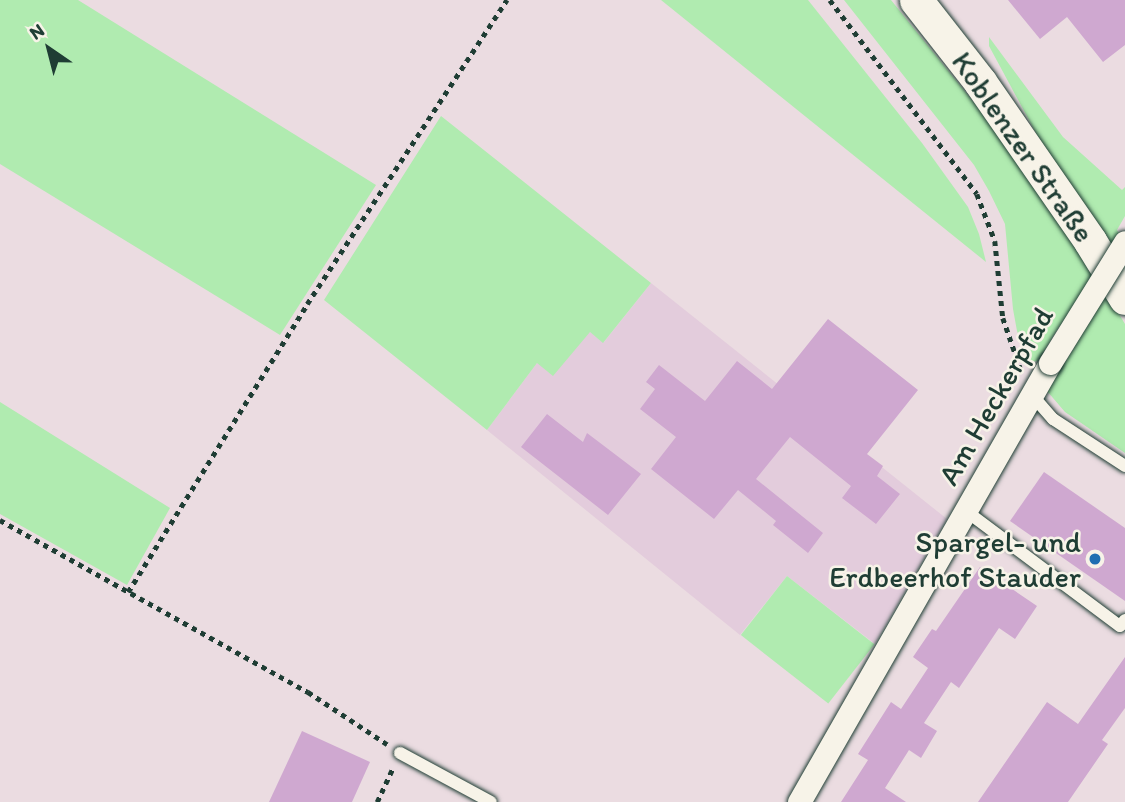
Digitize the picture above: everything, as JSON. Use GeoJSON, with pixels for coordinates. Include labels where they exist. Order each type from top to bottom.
{"type":"FeatureCollection","features":[{"type":"Feature","properties":{"kind":"main road","name":"Koblenzer Straße"},"geometry":{"type":"LineString","coordinates":[[916,0],[980,82],[1090,241],[1125,298]]}},
{"type":"Feature","properties":{"kind":"street","name":"Am Heckerpfad"},"geometry":{"type":"LineString","coordinates":[[799,802],[966,510],[1027,385],[1051,363],[1125,242]]}},
{"type":"Feature","properties":{"kind":"lane"},"geometry":{"type":"LineString","coordinates":[[1027,385],[1053,419],[1125,466]]}},
{"type":"Feature","properties":{"kind":"lane"},"geometry":{"type":"LineString","coordinates":[[966,510],[1120,626],[1125,620]]}},
{"type":"Feature","properties":{"kind":"lane"},"geometry":{"type":"LineString","coordinates":[[400,753],[491,802]]}},
{"type":"Feature","properties":{"kind":"path"},"geometry":{"type":"LineString","coordinates":[[128,592],[307,304],[507,0]]}},
{"type":"Feature","properties":{"kind":"path"},"geometry":{"type":"LineString","coordinates":[[830,0],[977,194],[996,241],[1003,318],[1027,385]]}},
{"type":"Feature","properties":{"kind":"path"},"geometry":{"type":"LineString","coordinates":[[0,520],[308,692],[400,753],[377,802]]}},
{"type":"Feature","properties":{"kind":"shaded area"},"geometry":{"type":"Polygon","coordinates":[[[651,283],[947,519],[875,644],[787,576],[740,635],[487,430],[537,363],[590,332],[604,342],[651,283]]]}},
{"type":"Feature","properties":{"kind":"green space"},"geometry":{"type":"Polygon","coordinates":[[[0,0],[78,0],[376,185],[280,335],[0,164],[0,0]]]}},
{"type":"Feature","properties":{"kind":"green space"},"geometry":{"type":"Polygon","coordinates":[[[661,0],[808,0],[922,143],[968,207],[986,262],[661,0]]]}},
{"type":"Feature","properties":{"kind":"green space"},"geometry":{"type":"Polygon","coordinates":[[[844,0],[891,0],[980,110],[1083,255],[1125,324],[1125,453],[1065,412],[1047,391],[1074,348],[1060,325],[1038,361],[1032,362],[1027,356],[1017,331],[1013,309],[1005,224],[989,191],[974,165],[844,0]]]}},
{"type":"Feature","properties":{"kind":"green space"},"geometry":{"type":"Polygon","coordinates":[[[989,37],[1063,137],[1122,190],[1125,187],[1125,216],[1117,230],[1125,242],[1125,272],[1037,135],[989,46],[989,37]]]}},
{"type":"Feature","properties":{"kind":"green space"},"geometry":{"type":"Polygon","coordinates":[[[441,116],[651,283],[603,343],[590,332],[553,376],[537,363],[487,430],[324,300],[441,116]]]}},
{"type":"Feature","properties":{"kind":"green space"},"geometry":{"type":"Polygon","coordinates":[[[0,402],[170,508],[127,585],[0,514],[0,402]]]}},
{"type":"Feature","properties":{"kind":"green space"},"geometry":{"type":"Polygon","coordinates":[[[787,576],[874,644],[828,703],[741,635],[787,576]]]}},
{"type":"Feature","properties":{"kind":"building"},"geometry":{"type":"Polygon","coordinates":[[[1008,0],[1125,0],[1125,45],[1103,62],[1067,17],[1040,39],[1008,0]]]}},
{"type":"Feature","properties":{"kind":"building"},"geometry":{"type":"Polygon","coordinates":[[[828,319],[918,390],[867,454],[883,466],[877,476],[900,494],[876,524],[842,498],[851,486],[790,437],[756,479],[823,533],[808,553],[773,525],[776,521],[738,490],[714,519],[651,469],[676,437],[640,409],[655,389],[646,382],[659,365],[705,401],[737,361],[772,389],[828,319]]]}},
{"type":"Feature","properties":{"kind":"building"},"geometry":{"type":"Polygon","coordinates":[[[547,414],[583,442],[587,433],[641,474],[608,515],[521,447],[547,414]]]}},
{"type":"Feature","properties":{"kind":"building","name":"Spargel- und Erdbeerhof Stauder"},"geometry":{"type":"Polygon","coordinates":[[[1044,472],[1125,528],[1125,601],[1010,521],[1044,472]]]}},
{"type":"Feature","properties":{"kind":"building"},"geometry":{"type":"Polygon","coordinates":[[[980,567],[1037,606],[1015,639],[999,628],[959,688],[951,682],[924,723],[937,731],[921,758],[909,750],[885,788],[906,802],[841,802],[868,760],[858,754],[891,702],[901,709],[928,668],[913,657],[932,629],[936,631],[980,567]]]}},
{"type":"Feature","properties":{"kind":"building"},"geometry":{"type":"Polygon","coordinates":[[[1125,657],[1125,708],[1102,740],[1108,744],[1068,802],[978,802],[1047,702],[1078,724],[1125,657]]]}},
{"type":"Feature","properties":{"kind":"building"},"geometry":{"type":"Polygon","coordinates":[[[302,731],[370,762],[352,802],[269,802],[302,731]]]}},
{"type":"Feature","properties":{"kind":"place","name":"Spargel- und Erdbeerhof Stauder"},"geometry":{"type":"Point","coordinates":[1095,559]}}]}
